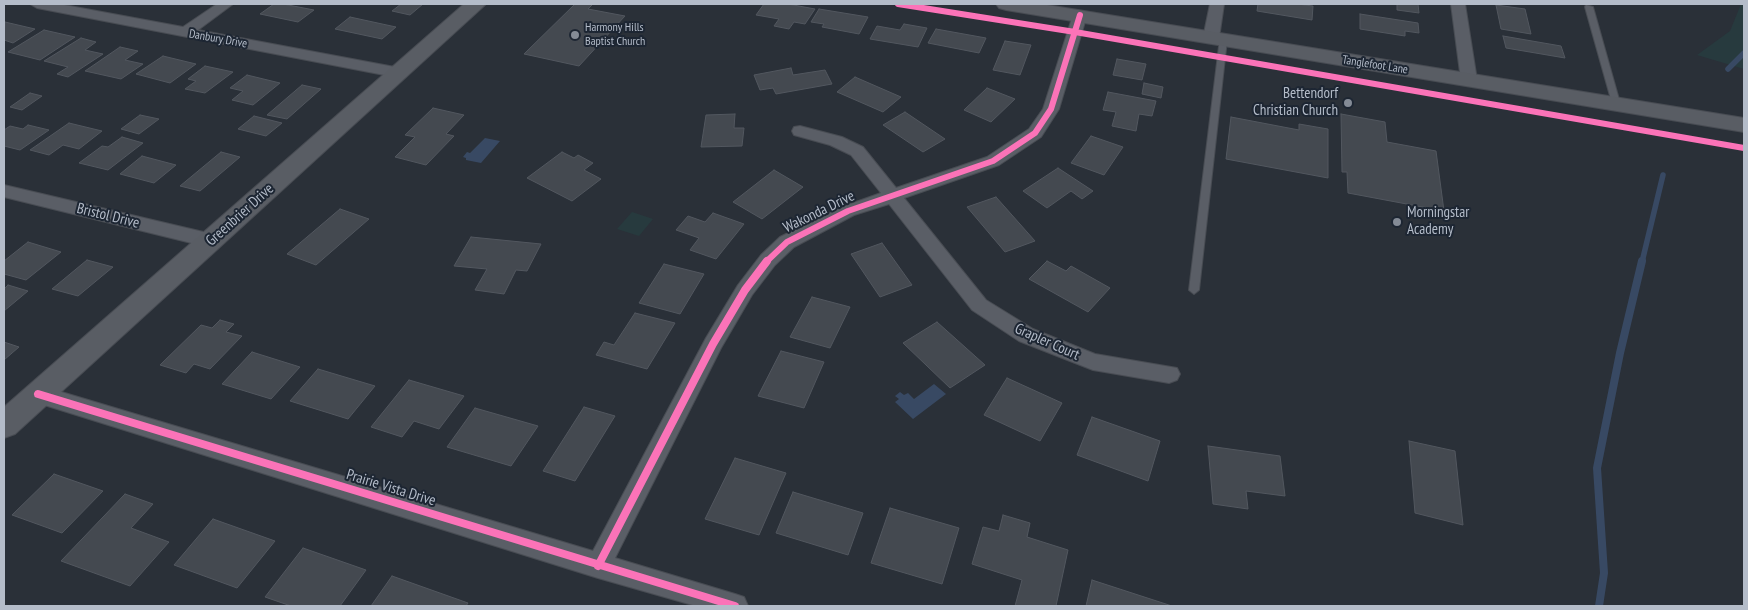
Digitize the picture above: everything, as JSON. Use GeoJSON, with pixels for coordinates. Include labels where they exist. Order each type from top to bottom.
{"type":"FeatureCollection","features":[{"type":"Feature","properties":{"kind":"main road","name":"Greenbrier Drive"},"geometry":{"type":"LineString","coordinates":[[4,425],[476,4]]}},
{"type":"Feature","properties":{"kind":"main road","name":"Tanglefoot Lane"},"geometry":{"type":"LineString","coordinates":[[1006,4],[1744,125]]}},
{"type":"Feature","properties":{"kind":"street","name":"Danbury Drive"},"geometry":{"type":"LineString","coordinates":[[37,4],[400,73]]}},
{"type":"Feature","properties":{"kind":"street"},"geometry":{"type":"LineString","coordinates":[[184,33],[226,4]]}},
{"type":"Feature","properties":{"kind":"street"},"geometry":{"type":"LineString","coordinates":[[1217,4],[1217,39]]}},
{"type":"Feature","properties":{"kind":"street"},"geometry":{"type":"LineString","coordinates":[[1458,4],[1469,80]]}},
{"type":"Feature","properties":{"kind":"street","name":"Wakonda Drive"},"geometry":{"type":"LineString","coordinates":[[598,566],[713,344],[745,290],[768,260],[787,242],[848,211],[993,161],[1035,133],[1051,110],[1080,15]]}},
{"type":"Feature","properties":{"kind":"street","name":"Grapler Court"},"geometry":{"type":"LineString","coordinates":[[800,131],[836,141],[857,151],[979,305],[1026,335],[1093,362],[1169,374]]}},
{"type":"Feature","properties":{"kind":"street","name":"Bristol Drive"},"geometry":{"type":"LineString","coordinates":[[4,191],[212,241]]}},
{"type":"Feature","properties":{"kind":"street","name":"Prairie Vista Drive"},"geometry":{"type":"LineString","coordinates":[[38,394],[598,566],[736,606]]}},
{"type":"Feature","properties":{"kind":"lane"},"geometry":{"type":"LineString","coordinates":[[1589,7],[1616,103]]}},
{"type":"Feature","properties":{"kind":"lane"},"geometry":{"type":"LineString","coordinates":[[1194,290],[1217,39]]}},
{"type":"Feature","properties":{"kind":"green space"},"geometry":{"type":"Polygon","coordinates":[[[1741,4],[1744,4],[1744,69],[1697,55],[1730,31],[1741,4]]]}},
{"type":"Feature","properties":{"kind":"green space"},"geometry":{"type":"Polygon","coordinates":[[[632,212],[653,219],[639,236],[617,229],[632,212]]]}},
{"type":"Feature","properties":{"kind":"water"},"geometry":{"type":"Polygon","coordinates":[[[485,138],[500,141],[481,163],[466,160],[463,157],[467,152],[470,153],[485,138]]]}},
{"type":"Feature","properties":{"kind":"water"},"geometry":{"type":"Polygon","coordinates":[[[934,384],[946,394],[913,419],[895,402],[899,399],[895,396],[900,392],[904,395],[908,393],[914,399],[934,384]]]}},
{"type":"Feature","properties":{"kind":"building"},"geometry":{"type":"Polygon","coordinates":[[[274,4],[314,10],[298,22],[260,14],[274,4]]]}},
{"type":"Feature","properties":{"kind":"building"},"geometry":{"type":"Polygon","coordinates":[[[401,4],[423,4],[410,15],[392,11],[401,4]]]}},
{"type":"Feature","properties":{"kind":"building","name":"Harmony Hills Baptist Church"},"geometry":{"type":"Polygon","coordinates":[[[575,4],[593,4],[588,9],[625,16],[579,66],[524,54],[575,4]]]}},
{"type":"Feature","properties":{"kind":"building"},"geometry":{"type":"Polygon","coordinates":[[[764,4],[788,4],[815,9],[805,24],[794,22],[789,29],[774,26],[779,19],[756,15],[764,4]]]}},
{"type":"Feature","properties":{"kind":"building"},"geometry":{"type":"Polygon","coordinates":[[[1258,4],[1313,6],[1312,20],[1257,11],[1258,4]]]}},
{"type":"Feature","properties":{"kind":"building"},"geometry":{"type":"Polygon","coordinates":[[[1397,4],[1418,4],[1419,13],[1397,10],[1397,4]]]}},
{"type":"Feature","properties":{"kind":"building"},"geometry":{"type":"Polygon","coordinates":[[[1496,5],[1525,9],[1531,34],[1501,29],[1496,5]]]}},
{"type":"Feature","properties":{"kind":"building"},"geometry":{"type":"Polygon","coordinates":[[[819,9],[868,17],[859,34],[822,27],[824,24],[811,22],[819,9]]]}},
{"type":"Feature","properties":{"kind":"building"},"geometry":{"type":"Polygon","coordinates":[[[1360,14],[1418,23],[1419,33],[1405,31],[1405,36],[1360,29],[1360,14]]]}},
{"type":"Feature","properties":{"kind":"building"},"geometry":{"type":"Polygon","coordinates":[[[350,17],[396,27],[382,39],[335,29],[350,17]]]}},
{"type":"Feature","properties":{"kind":"building"},"geometry":{"type":"Polygon","coordinates":[[[5,22],[35,29],[13,43],[4,40],[5,22]]]}},
{"type":"Feature","properties":{"kind":"building"},"geometry":{"type":"Polygon","coordinates":[[[904,24],[927,28],[918,47],[870,39],[877,26],[900,30],[904,24]]]}},
{"type":"Feature","properties":{"kind":"building"},"geometry":{"type":"Polygon","coordinates":[[[936,29],[986,38],[979,53],[928,43],[936,29]]]}},
{"type":"Feature","properties":{"kind":"building"},"geometry":{"type":"Polygon","coordinates":[[[44,30],[75,37],[40,60],[8,52],[44,30]]]}},
{"type":"Feature","properties":{"kind":"building"},"geometry":{"type":"Polygon","coordinates":[[[1503,36],[1561,46],[1565,58],[1506,48],[1503,36]]]}},
{"type":"Feature","properties":{"kind":"building"},"geometry":{"type":"Polygon","coordinates":[[[81,38],[96,42],[85,50],[103,54],[68,77],[57,74],[68,67],[44,61],[81,38]]]}},
{"type":"Feature","properties":{"kind":"building"},"geometry":{"type":"Polygon","coordinates":[[[1005,41],[1031,45],[1020,75],[993,70],[1005,41]]]}},
{"type":"Feature","properties":{"kind":"building"},"geometry":{"type":"Polygon","coordinates":[[[120,47],[138,51],[125,60],[143,64],[121,79],[85,71],[120,47]]]}},
{"type":"Feature","properties":{"kind":"building"},"geometry":{"type":"Polygon","coordinates":[[[163,56],[196,64],[170,83],[136,74],[163,56]]]}},
{"type":"Feature","properties":{"kind":"building"},"geometry":{"type":"Polygon","coordinates":[[[1117,59],[1146,64],[1142,80],[1113,75],[1117,59]]]}},
{"type":"Feature","properties":{"kind":"building"},"geometry":{"type":"Polygon","coordinates":[[[205,66],[233,72],[205,93],[185,89],[196,81],[188,79],[205,66]]]}},
{"type":"Feature","properties":{"kind":"building"},"geometry":{"type":"Polygon","coordinates":[[[791,68],[793,75],[825,70],[832,84],[776,94],[773,88],[760,90],[754,75],[791,68]]]}},
{"type":"Feature","properties":{"kind":"building"},"geometry":{"type":"Polygon","coordinates":[[[247,75],[280,83],[253,105],[232,100],[243,91],[230,88],[247,75]]]}},
{"type":"Feature","properties":{"kind":"building"},"geometry":{"type":"Polygon","coordinates":[[[855,77],[901,97],[883,112],[837,92],[855,77]]]}},
{"type":"Feature","properties":{"kind":"building"},"geometry":{"type":"Polygon","coordinates":[[[1144,83],[1163,87],[1161,98],[1142,94],[1144,83]]]}},
{"type":"Feature","properties":{"kind":"building"},"geometry":{"type":"Polygon","coordinates":[[[302,85],[321,89],[287,119],[267,115],[302,85]]]}},
{"type":"Feature","properties":{"kind":"building"},"geometry":{"type":"Polygon","coordinates":[[[987,88],[1015,99],[991,122],[964,110],[987,88]]]}},
{"type":"Feature","properties":{"kind":"building"},"geometry":{"type":"Polygon","coordinates":[[[1108,92],[1156,101],[1152,116],[1139,114],[1136,131],[1112,126],[1116,112],[1103,110],[1108,92]]]}},
{"type":"Feature","properties":{"kind":"building"},"geometry":{"type":"Polygon","coordinates":[[[30,93],[42,96],[22,110],[10,107],[30,93]]]}},
{"type":"Feature","properties":{"kind":"building"},"geometry":{"type":"Polygon","coordinates":[[[433,108],[464,115],[446,134],[454,136],[426,165],[395,157],[415,137],[405,135],[433,108]]]}},
{"type":"Feature","properties":{"kind":"building"},"geometry":{"type":"Polygon","coordinates":[[[905,112],[945,139],[923,152],[883,125],[905,112]]]}},
{"type":"Feature","properties":{"kind":"building"},"geometry":{"type":"Polygon","coordinates":[[[735,114],[734,128],[744,128],[742,146],[701,147],[706,115],[735,114]]]}},
{"type":"Feature","properties":{"kind":"building"},"geometry":{"type":"Polygon","coordinates":[[[1341,114],[1385,122],[1387,142],[1436,151],[1444,211],[1348,193],[1347,172],[1342,172],[1341,114]]]}},
{"type":"Feature","properties":{"kind":"building"},"geometry":{"type":"Polygon","coordinates":[[[140,115],[159,119],[139,134],[121,129],[140,115]]]}},
{"type":"Feature","properties":{"kind":"building"},"geometry":{"type":"Polygon","coordinates":[[[254,116],[282,123],[266,136],[238,129],[254,116]]]}},
{"type":"Feature","properties":{"kind":"building"},"geometry":{"type":"Polygon","coordinates":[[[1231,117],[1299,130],[1299,124],[1328,129],[1328,178],[1226,159],[1231,117]]]}},
{"type":"Feature","properties":{"kind":"building"},"geometry":{"type":"Polygon","coordinates":[[[69,123],[102,131],[79,149],[63,145],[49,155],[30,150],[69,123]]]}},
{"type":"Feature","properties":{"kind":"building"},"geometry":{"type":"Polygon","coordinates":[[[28,125],[49,130],[20,150],[4,146],[4,130],[10,126],[23,129],[28,125]]]}},
{"type":"Feature","properties":{"kind":"building"},"geometry":{"type":"Polygon","coordinates":[[[1091,136],[1123,147],[1104,175],[1071,163],[1091,136]]]}},
{"type":"Feature","properties":{"kind":"building"},"geometry":{"type":"Polygon","coordinates":[[[122,137],[143,143],[108,170],[79,163],[102,146],[108,147],[122,137]]]}},
{"type":"Feature","properties":{"kind":"building"},"geometry":{"type":"Polygon","coordinates":[[[221,152],[240,157],[200,191],[180,186],[221,152]]]}},
{"type":"Feature","properties":{"kind":"building"},"geometry":{"type":"Polygon","coordinates":[[[562,152],[574,158],[578,155],[593,163],[584,170],[601,179],[572,201],[527,178],[562,152]]]}},
{"type":"Feature","properties":{"kind":"building"},"geometry":{"type":"Polygon","coordinates":[[[142,156],[176,165],[154,183],[120,174],[142,156]]]}},
{"type":"Feature","properties":{"kind":"building"},"geometry":{"type":"Polygon","coordinates":[[[1058,168],[1093,191],[1082,199],[1071,191],[1047,208],[1023,191],[1058,168]]]}},
{"type":"Feature","properties":{"kind":"building"},"geometry":{"type":"Polygon","coordinates":[[[774,170],[803,187],[762,219],[733,202],[774,170]]]}},
{"type":"Feature","properties":{"kind":"building"},"geometry":{"type":"Polygon","coordinates":[[[996,197],[1035,241],[1005,252],[967,207],[996,197]]]}},
{"type":"Feature","properties":{"kind":"building"},"geometry":{"type":"Polygon","coordinates":[[[340,209],[369,219],[316,265],[287,254],[340,209]]]}},
{"type":"Feature","properties":{"kind":"building"},"geometry":{"type":"Polygon","coordinates":[[[713,213],[744,224],[716,259],[690,250],[699,238],[676,230],[688,216],[705,222],[713,213]]]}},
{"type":"Feature","properties":{"kind":"building"},"geometry":{"type":"Polygon","coordinates":[[[471,237],[541,244],[527,271],[516,270],[504,294],[475,290],[487,269],[454,266],[471,237]]]}},
{"type":"Feature","properties":{"kind":"building"},"geometry":{"type":"Polygon","coordinates":[[[28,242],[61,252],[26,280],[4,274],[4,261],[28,242]]]}},
{"type":"Feature","properties":{"kind":"building"},"geometry":{"type":"Polygon","coordinates":[[[882,243],[912,285],[880,297],[851,254],[882,243]]]}},
{"type":"Feature","properties":{"kind":"building"},"geometry":{"type":"Polygon","coordinates":[[[87,260],[113,267],[78,296],[52,289],[87,260]]]}},
{"type":"Feature","properties":{"kind":"building"},"geometry":{"type":"Polygon","coordinates":[[[1047,261],[1066,271],[1071,266],[1110,288],[1088,312],[1029,279],[1047,261]]]}},
{"type":"Feature","properties":{"kind":"building"},"geometry":{"type":"Polygon","coordinates":[[[664,264],[704,274],[680,314],[639,303],[664,264]]]}},
{"type":"Feature","properties":{"kind":"building"},"geometry":{"type":"Polygon","coordinates":[[[8,285],[28,291],[4,311],[4,289],[8,285]]]}},
{"type":"Feature","properties":{"kind":"building"},"geometry":{"type":"Polygon","coordinates":[[[812,297],[850,307],[830,348],[790,337],[812,297]]]}},
{"type":"Feature","properties":{"kind":"building"},"geometry":{"type":"Polygon","coordinates":[[[635,313],[675,323],[647,369],[596,355],[604,342],[614,345],[635,313]]]}},
{"type":"Feature","properties":{"kind":"building"},"geometry":{"type":"Polygon","coordinates":[[[220,320],[234,324],[226,332],[242,336],[210,369],[194,364],[186,373],[160,365],[201,325],[212,328],[220,320]]]}},
{"type":"Feature","properties":{"kind":"building"},"geometry":{"type":"Polygon","coordinates":[[[937,322],[985,365],[950,388],[903,343],[937,322]]]}},
{"type":"Feature","properties":{"kind":"building"},"geometry":{"type":"Polygon","coordinates":[[[4,342],[19,347],[4,360],[4,342]]]}},
{"type":"Feature","properties":{"kind":"building"},"geometry":{"type":"Polygon","coordinates":[[[781,351],[824,362],[804,408],[758,396],[781,351]]]}},
{"type":"Feature","properties":{"kind":"building"},"geometry":{"type":"Polygon","coordinates":[[[252,352],[300,367],[271,399],[222,384],[252,352]]]}},
{"type":"Feature","properties":{"kind":"building"},"geometry":{"type":"Polygon","coordinates":[[[318,369],[375,386],[348,419],[290,401],[318,369]]]}},
{"type":"Feature","properties":{"kind":"building"},"geometry":{"type":"Polygon","coordinates":[[[1007,378],[1062,403],[1040,441],[984,415],[1007,378]]]}},
{"type":"Feature","properties":{"kind":"building"},"geometry":{"type":"Polygon","coordinates":[[[409,380],[464,396],[439,429],[414,421],[402,437],[371,427],[409,380]]]}},
{"type":"Feature","properties":{"kind":"building"},"geometry":{"type":"Polygon","coordinates":[[[584,407],[615,416],[575,481],[543,471],[584,407]]]}},
{"type":"Feature","properties":{"kind":"building"},"geometry":{"type":"Polygon","coordinates":[[[475,408],[538,426],[511,466],[447,447],[475,408]]]}},
{"type":"Feature","properties":{"kind":"building"},"geometry":{"type":"Polygon","coordinates":[[[1092,417],[1160,441],[1148,481],[1077,455],[1092,417]]]}},
{"type":"Feature","properties":{"kind":"building"},"geometry":{"type":"Polygon","coordinates":[[[1409,441],[1455,451],[1463,525],[1415,513],[1409,441]]]}},
{"type":"Feature","properties":{"kind":"building"},"geometry":{"type":"Polygon","coordinates":[[[1208,446],[1280,456],[1285,496],[1246,491],[1248,509],[1213,504],[1208,446]]]}},
{"type":"Feature","properties":{"kind":"building"},"geometry":{"type":"Polygon","coordinates":[[[735,458],[786,473],[759,535],[705,519],[735,458]]]}},
{"type":"Feature","properties":{"kind":"building"},"geometry":{"type":"Polygon","coordinates":[[[54,474],[103,491],[62,533],[12,515],[54,474]]]}},
{"type":"Feature","properties":{"kind":"building"},"geometry":{"type":"Polygon","coordinates":[[[793,492],[863,513],[848,555],[776,533],[793,492]]]}},
{"type":"Feature","properties":{"kind":"building"},"geometry":{"type":"Polygon","coordinates":[[[125,494],[153,504],[131,528],[169,542],[130,586],[61,561],[125,494]]]}},
{"type":"Feature","properties":{"kind":"building"},"geometry":{"type":"Polygon","coordinates":[[[890,508],[959,528],[942,584],[871,563],[890,508]]]}},
{"type":"Feature","properties":{"kind":"building"},"geometry":{"type":"Polygon","coordinates":[[[1003,515],[1030,523],[1027,537],[1068,550],[1056,606],[1015,606],[1022,580],[972,564],[983,527],[999,531],[1003,515]]]}},
{"type":"Feature","properties":{"kind":"building"},"geometry":{"type":"Polygon","coordinates":[[[213,519],[275,541],[237,588],[174,565],[213,519]]]}},
{"type":"Feature","properties":{"kind":"building"},"geometry":{"type":"Polygon","coordinates":[[[303,548],[366,570],[340,606],[291,606],[265,597],[303,548]]]}},
{"type":"Feature","properties":{"kind":"building"},"geometry":{"type":"Polygon","coordinates":[[[392,576],[468,603],[466,606],[371,606],[392,576]]]}},
{"type":"Feature","properties":{"kind":"building"},"geometry":{"type":"Polygon","coordinates":[[[1092,580],[1172,606],[1086,606],[1092,580]]]}},
{"type":"Feature","properties":{"kind":"waterway"},"geometry":{"type":"LineString","coordinates":[[1728,69],[1744,53]]}},
{"type":"Feature","properties":{"kind":"waterway"},"geometry":{"type":"LineString","coordinates":[[1642,262],[1663,175]]}},
{"type":"Feature","properties":{"kind":"waterway"},"geometry":{"type":"LineString","coordinates":[[1599,606],[1604,573],[1597,468],[1620,353],[1642,261]]}},
{"type":"Feature","properties":{"kind":"cycle path"},"geometry":{"type":"LineString","coordinates":[[898,4],[1075,32],[1744,148]]}},
{"type":"Feature","properties":{"kind":"cycle path"},"geometry":{"type":"LineString","coordinates":[[598,566],[713,344],[745,290],[768,260],[787,242],[848,211],[993,161],[1035,133],[1051,109],[1080,15]]}},
{"type":"Feature","properties":{"kind":"cycle path"},"geometry":{"type":"LineString","coordinates":[[38,394],[735,606]]}},
{"type":"Feature","properties":{"kind":"place","name":"Harmony Hills Baptist Church"},"geometry":{"type":"Point","coordinates":[575,35]}},
{"type":"Feature","properties":{"kind":"place","name":"Bettendorf Christian Church"},"geometry":{"type":"Point","coordinates":[1348,103]}},
{"type":"Feature","properties":{"kind":"place","name":"Morningstar Academy"},"geometry":{"type":"Point","coordinates":[1397,222]}}]}
